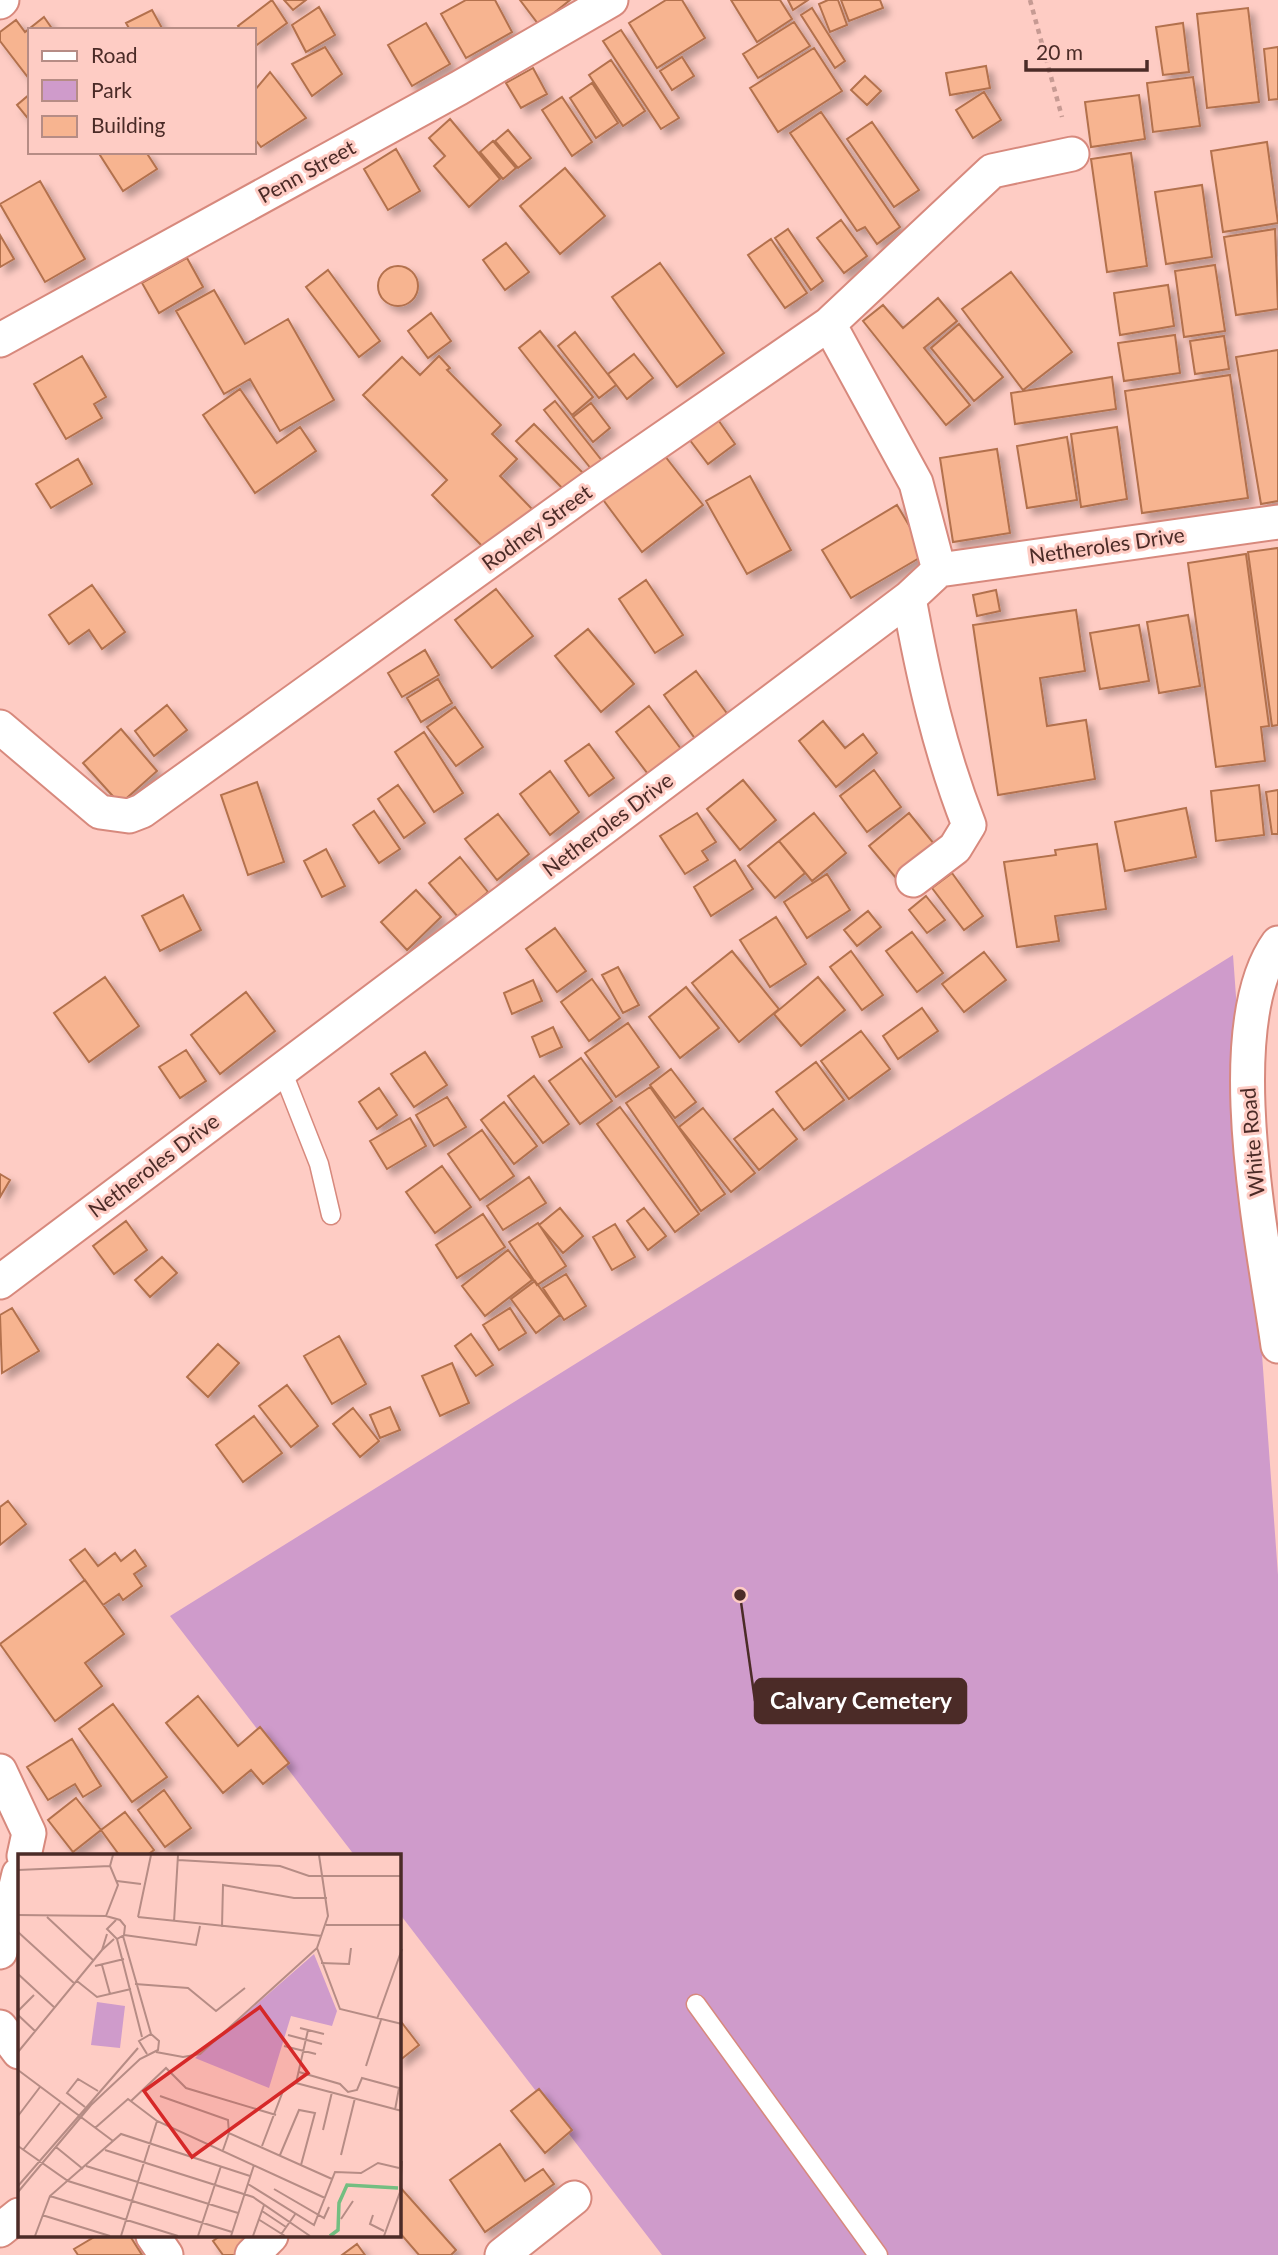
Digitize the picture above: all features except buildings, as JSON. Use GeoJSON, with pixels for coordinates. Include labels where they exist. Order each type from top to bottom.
{"type":"FeatureCollection","features":[{"type":"Feature","properties":{"kind":"street","name":"Penn Street"},"geometry":{"type":"LineString","coordinates":[[0,340],[459,89],[611,0]]}},
{"type":"Feature","properties":{"kind":"street","name":"Rodney Street"},"geometry":{"type":"LineString","coordinates":[[0,727],[100,812],[129,816],[142,811],[591,488],[829,324],[992,171],[1072,154]]}},
{"type":"Feature","properties":{"kind":"street"},"geometry":{"type":"LineString","coordinates":[[829,324],[916,483],[939,570]]}},
{"type":"Feature","properties":{"kind":"street","name":"Netheroles Drive"},"geometry":{"type":"LineString","coordinates":[[0,1282],[909,598],[939,570],[1278,522]]}},
{"type":"Feature","properties":{"kind":"street"},"geometry":{"type":"LineString","coordinates":[[909,598],[921,666],[948,771],[969,825],[955,848],[913,880]]}},
{"type":"Feature","properties":{"kind":"street","name":"White Road"},"geometry":{"type":"LineString","coordinates":[[1278,943],[1271,953],[1255,998],[1248,1056],[1246,1109],[1278,1346]]}},
{"type":"Feature","properties":{"kind":"street"},"geometry":{"type":"LineString","coordinates":[[0,1771],[29,1833],[24,1854]]}},
{"type":"Feature","properties":{"kind":"street"},"geometry":{"type":"LineString","coordinates":[[0,1952],[18,1878]]}},
{"type":"Feature","properties":{"kind":"street"},"geometry":{"type":"LineString","coordinates":[[0,2027],[18,2051]]}},
{"type":"Feature","properties":{"kind":"street"},"geometry":{"type":"LineString","coordinates":[[502,2255],[574,2198]]}},
{"type":"Feature","properties":{"kind":"street"},"geometry":{"type":"LineString","coordinates":[[0,2230],[18,2216]]}},
{"type":"Feature","properties":{"kind":"street"},"geometry":{"type":"LineString","coordinates":[[154,2238],[166,2255]]}},
{"type":"Feature","properties":{"kind":"street"},"geometry":{"type":"LineString","coordinates":[[252,2255],[269,2238]]}},
{"type":"Feature","properties":{"kind":"lane"},"geometry":{"type":"LineString","coordinates":[[282,1070],[319,1164],[331,1215]]}},
{"type":"Feature","properties":{"kind":"lane"},"geometry":{"type":"LineString","coordinates":[[696,2004],[878,2255]]}},
{"type":"Feature","properties":{"kind":"path"},"geometry":{"type":"LineString","coordinates":[[1030,0],[1072,154]]}},
{"type":"Feature","properties":{"kind":"green space"},"geometry":{"type":"Polygon","coordinates":[[[1233,955],[1278,1575],[1278,2255],[662,2255],[401,1916],[401,1854],[353,1854],[170,1616],[1233,955]]]}},
{"type":"Feature","properties":{"kind":"place","name":"Calvary Cemetery"},"geometry":{"type":"Point","coordinates":[740,1595]}}]}
